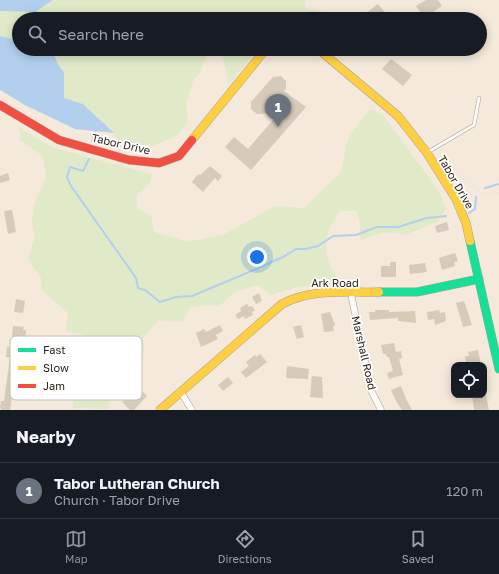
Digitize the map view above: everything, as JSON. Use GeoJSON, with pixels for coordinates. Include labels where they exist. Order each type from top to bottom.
{"type":"FeatureCollection","features":[{"type":"Feature","properties":{"kind":"street","name":"Tabor Drive"},"geometry":{"type":"LineString","coordinates":[[0,106],[60,140],[129,160],[159,163],[180,156],[260,56]]}},
{"type":"Feature","properties":{"kind":"street","name":"Tabor Drive"},"geometry":{"type":"LineString","coordinates":[[326,56],[398,116],[427,153],[456,199],[466,223],[499,369]]}},
{"type":"Feature","properties":{"kind":"street","name":"Ark Road"},"geometry":{"type":"LineString","coordinates":[[160,410],[263,320],[291,299],[312,293],[351,294],[416,292],[479,279]]}},
{"type":"Feature","properties":{"kind":"street","name":"Marshall Road"},"geometry":{"type":"LineString","coordinates":[[351,294],[371,390],[381,410]]}},
{"type":"Feature","properties":{"kind":"street"},"geometry":{"type":"LineString","coordinates":[[180,391],[192,410]]}},
{"type":"Feature","properties":{"kind":"lane"},"geometry":{"type":"LineString","coordinates":[[427,153],[474,125],[479,98]]}},
{"type":"Feature","properties":{"kind":"path"},"geometry":{"type":"LineString","coordinates":[[437,147],[462,179],[488,194],[499,193]]}},
{"type":"Feature","properties":{"kind":"green space"},"geometry":{"type":"Polygon","coordinates":[[[53,0],[305,0],[305,8],[324,12],[35,12],[53,0]]]}},
{"type":"Feature","properties":{"kind":"green space"},"geometry":{"type":"Polygon","coordinates":[[[0,11],[35,12],[12,12],[12,39],[0,36],[0,11]]]}},
{"type":"Feature","properties":{"kind":"green space"},"geometry":{"type":"Polygon","coordinates":[[[54,56],[206,56],[201,71],[193,81],[186,104],[188,121],[177,136],[152,146],[118,141],[114,133],[83,104],[64,98],[64,72],[54,56]]]}},
{"type":"Feature","properties":{"kind":"green space"},"geometry":{"type":"Polygon","coordinates":[[[223,56],[252,56],[229,85],[223,56]]]}},
{"type":"Feature","properties":{"kind":"green space"},"geometry":{"type":"Polygon","coordinates":[[[370,109],[382,114],[438,190],[446,208],[437,222],[405,235],[388,232],[372,236],[361,241],[360,224],[357,211],[340,211],[329,229],[326,248],[330,266],[340,284],[299,286],[271,295],[258,285],[235,292],[219,306],[210,305],[190,307],[182,322],[158,320],[143,339],[144,350],[142,359],[142,336],[81,336],[82,334],[66,331],[68,313],[41,290],[41,278],[28,259],[35,237],[32,223],[34,205],[46,177],[43,156],[20,140],[19,127],[53,148],[152,174],[150,183],[137,195],[137,208],[151,216],[154,232],[188,242],[225,234],[275,206],[304,208],[341,172],[348,138],[370,109]]]}},
{"type":"Feature","properties":{"kind":"green space"},"geometry":{"type":"Polygon","coordinates":[[[73,400],[109,400],[108,409],[73,408],[73,400]]]}},
{"type":"Feature","properties":{"kind":"water"},"geometry":{"type":"Polygon","coordinates":[[[0,0],[53,0],[35,12],[0,11],[0,0]]]}},
{"type":"Feature","properties":{"kind":"water"},"geometry":{"type":"Polygon","coordinates":[[[0,36],[12,39],[12,56],[54,56],[64,72],[64,98],[83,104],[114,133],[75,129],[25,105],[0,90],[0,36]]]}},
{"type":"Feature","properties":{"kind":"building"},"geometry":{"type":"Polygon","coordinates":[[[426,0],[438,0],[442,6],[433,12],[420,12],[416,6],[426,0]]]}},
{"type":"Feature","properties":{"kind":"building"},"geometry":{"type":"Polygon","coordinates":[[[378,4],[384,12],[367,12],[378,4]]]}},
{"type":"Feature","properties":{"kind":"building"},"geometry":{"type":"Polygon","coordinates":[[[391,59],[412,75],[403,86],[382,69],[391,59]]]}},
{"type":"Feature","properties":{"kind":"building"},"geometry":{"type":"Polygon","coordinates":[[[281,76],[286,81],[286,88],[284,91],[306,107],[251,170],[225,147],[234,137],[248,149],[279,113],[257,114],[251,109],[251,102],[273,77],[281,76]]]}},
{"type":"Feature","properties":{"kind":"building"},"geometry":{"type":"Polygon","coordinates":[[[210,166],[222,176],[218,181],[215,178],[203,192],[192,182],[198,174],[200,175],[210,166]]]}},
{"type":"Feature","properties":{"kind":"building"},"geometry":{"type":"Polygon","coordinates":[[[8,173],[10,180],[0,183],[0,176],[8,173]]]}},
{"type":"Feature","properties":{"kind":"building"},"geometry":{"type":"Polygon","coordinates":[[[12,210],[16,232],[8,234],[4,211],[12,210]]]}},
{"type":"Feature","properties":{"kind":"building"},"geometry":{"type":"Polygon","coordinates":[[[447,222],[449,230],[437,233],[435,226],[447,222]]]}},
{"type":"Feature","properties":{"kind":"building"},"geometry":{"type":"Polygon","coordinates":[[[455,253],[458,261],[454,262],[455,266],[442,270],[439,258],[455,253]]]}},
{"type":"Feature","properties":{"kind":"building"},"geometry":{"type":"Polygon","coordinates":[[[390,262],[396,262],[396,277],[381,277],[381,266],[390,266],[390,262]]]}},
{"type":"Feature","properties":{"kind":"building"},"geometry":{"type":"Polygon","coordinates":[[[425,263],[427,272],[410,274],[409,265],[425,263]]]}},
{"type":"Feature","properties":{"kind":"building"},"geometry":{"type":"Polygon","coordinates":[[[259,293],[262,301],[256,304],[252,297],[259,293]]]}},
{"type":"Feature","properties":{"kind":"building"},"geometry":{"type":"Polygon","coordinates":[[[16,299],[25,301],[23,313],[14,312],[16,299]]]}},
{"type":"Feature","properties":{"kind":"building"},"geometry":{"type":"Polygon","coordinates":[[[464,301],[472,325],[463,327],[456,303],[464,301]]]}},
{"type":"Feature","properties":{"kind":"building"},"geometry":{"type":"Polygon","coordinates":[[[247,304],[249,307],[252,306],[255,310],[252,312],[253,315],[245,319],[244,316],[238,319],[235,315],[241,311],[240,308],[247,304]]]}},
{"type":"Feature","properties":{"kind":"building"},"geometry":{"type":"Polygon","coordinates":[[[375,310],[389,310],[389,312],[415,311],[416,323],[398,321],[398,318],[370,320],[369,312],[375,312],[375,310]]]}},
{"type":"Feature","properties":{"kind":"building"},"geometry":{"type":"Polygon","coordinates":[[[439,310],[440,313],[445,312],[446,321],[435,325],[434,319],[428,320],[427,312],[439,310]]]}},
{"type":"Feature","properties":{"kind":"building"},"geometry":{"type":"Polygon","coordinates":[[[330,312],[335,325],[333,326],[334,331],[324,332],[321,314],[330,312]]]}},
{"type":"Feature","properties":{"kind":"building"},"geometry":{"type":"Polygon","coordinates":[[[220,325],[223,331],[216,335],[218,339],[201,347],[196,333],[204,329],[206,332],[220,325]]]}},
{"type":"Feature","properties":{"kind":"building"},"geometry":{"type":"Polygon","coordinates":[[[301,325],[304,337],[297,339],[293,327],[301,325]]]}},
{"type":"Feature","properties":{"kind":"building"},"geometry":{"type":"Polygon","coordinates":[[[13,326],[24,327],[23,330],[26,330],[25,336],[12,336],[13,326]]]}},
{"type":"Feature","properties":{"kind":"building"},"geometry":{"type":"Polygon","coordinates":[[[394,343],[396,352],[401,351],[402,358],[399,359],[403,375],[389,379],[387,373],[393,371],[389,357],[387,357],[386,354],[383,354],[381,345],[394,343]]]}},
{"type":"Feature","properties":{"kind":"building"},"geometry":{"type":"Polygon","coordinates":[[[7,347],[10,347],[10,357],[6,357],[7,347]]]}},
{"type":"Feature","properties":{"kind":"building"},"geometry":{"type":"Polygon","coordinates":[[[478,350],[480,362],[466,362],[465,356],[469,356],[468,352],[478,350]]]}},
{"type":"Feature","properties":{"kind":"building"},"geometry":{"type":"Polygon","coordinates":[[[260,354],[267,362],[246,378],[241,372],[249,366],[246,362],[255,355],[256,357],[260,354]]]}},
{"type":"Feature","properties":{"kind":"building"},"geometry":{"type":"Polygon","coordinates":[[[10,357],[10,400],[12,400],[10,410],[2,410],[0,408],[1,401],[4,401],[10,357]]]}},
{"type":"Feature","properties":{"kind":"building"},"geometry":{"type":"Polygon","coordinates":[[[287,366],[309,369],[308,379],[286,378],[287,366]]]}},
{"type":"Feature","properties":{"kind":"building"},"geometry":{"type":"Polygon","coordinates":[[[312,376],[322,377],[323,398],[310,397],[312,376]]]}},
{"type":"Feature","properties":{"kind":"building"},"geometry":{"type":"Polygon","coordinates":[[[228,377],[233,383],[223,391],[218,385],[228,377]]]}},
{"type":"Feature","properties":{"kind":"building"},"geometry":{"type":"Polygon","coordinates":[[[401,386],[412,410],[402,410],[391,390],[401,386]]]}},
{"type":"Feature","properties":{"kind":"building"},"geometry":{"type":"Polygon","coordinates":[[[142,391],[147,396],[134,410],[130,410],[122,402],[125,400],[142,400],[142,391]]]}},
{"type":"Feature","properties":{"kind":"building"},"geometry":{"type":"Polygon","coordinates":[[[472,398],[487,398],[489,410],[474,410],[472,398]]]}},
{"type":"Feature","properties":{"kind":"waterway"},"geometry":{"type":"LineString","coordinates":[[92,142],[95,130]]}},
{"type":"Feature","properties":{"kind":"waterway"},"geometry":{"type":"LineString","coordinates":[[89,159],[83,171],[70,167],[67,177],[71,186],[136,278],[138,288],[145,290],[160,302],[176,297],[192,296],[283,257],[296,249],[305,249],[318,246],[333,236],[356,235],[377,227],[398,227],[427,218],[446,216]]}},
{"type":"Feature","properties":{"kind":"waterway"},"geometry":{"type":"LineString","coordinates":[[485,188],[499,184]]}},
{"type":"Feature","properties":{"kind":"waterway"},"geometry":{"type":"LineString","coordinates":[[469,213],[475,209],[476,197]]}},
{"type":"Feature","properties":{"kind":"traffic: fast"},"geometry":{"type":"LineString","coordinates":[[470,241],[499,369]]}},
{"type":"Feature","properties":{"kind":"traffic: fast"},"geometry":{"type":"LineString","coordinates":[[379,292],[417,292],[479,279]]}},
{"type":"Feature","properties":{"kind":"traffic: slow"},"geometry":{"type":"LineString","coordinates":[[192,140],[260,56]]}},
{"type":"Feature","properties":{"kind":"traffic: slow"},"geometry":{"type":"LineString","coordinates":[[326,56],[398,116],[427,153],[456,199],[466,223],[470,241]]}},
{"type":"Feature","properties":{"kind":"traffic: slow"},"geometry":{"type":"LineString","coordinates":[[160,410],[282,304],[293,299],[317,293],[379,292]]}},
{"type":"Feature","properties":{"kind":"traffic: jam"},"geometry":{"type":"LineString","coordinates":[[0,105],[59,140],[129,160],[159,163],[179,156],[192,140]]}},
{"type":"Feature","properties":{"kind":"place","name":"Tabor Lutheran Church"},"geometry":{"type":"Point","coordinates":[278,127]}}]}
